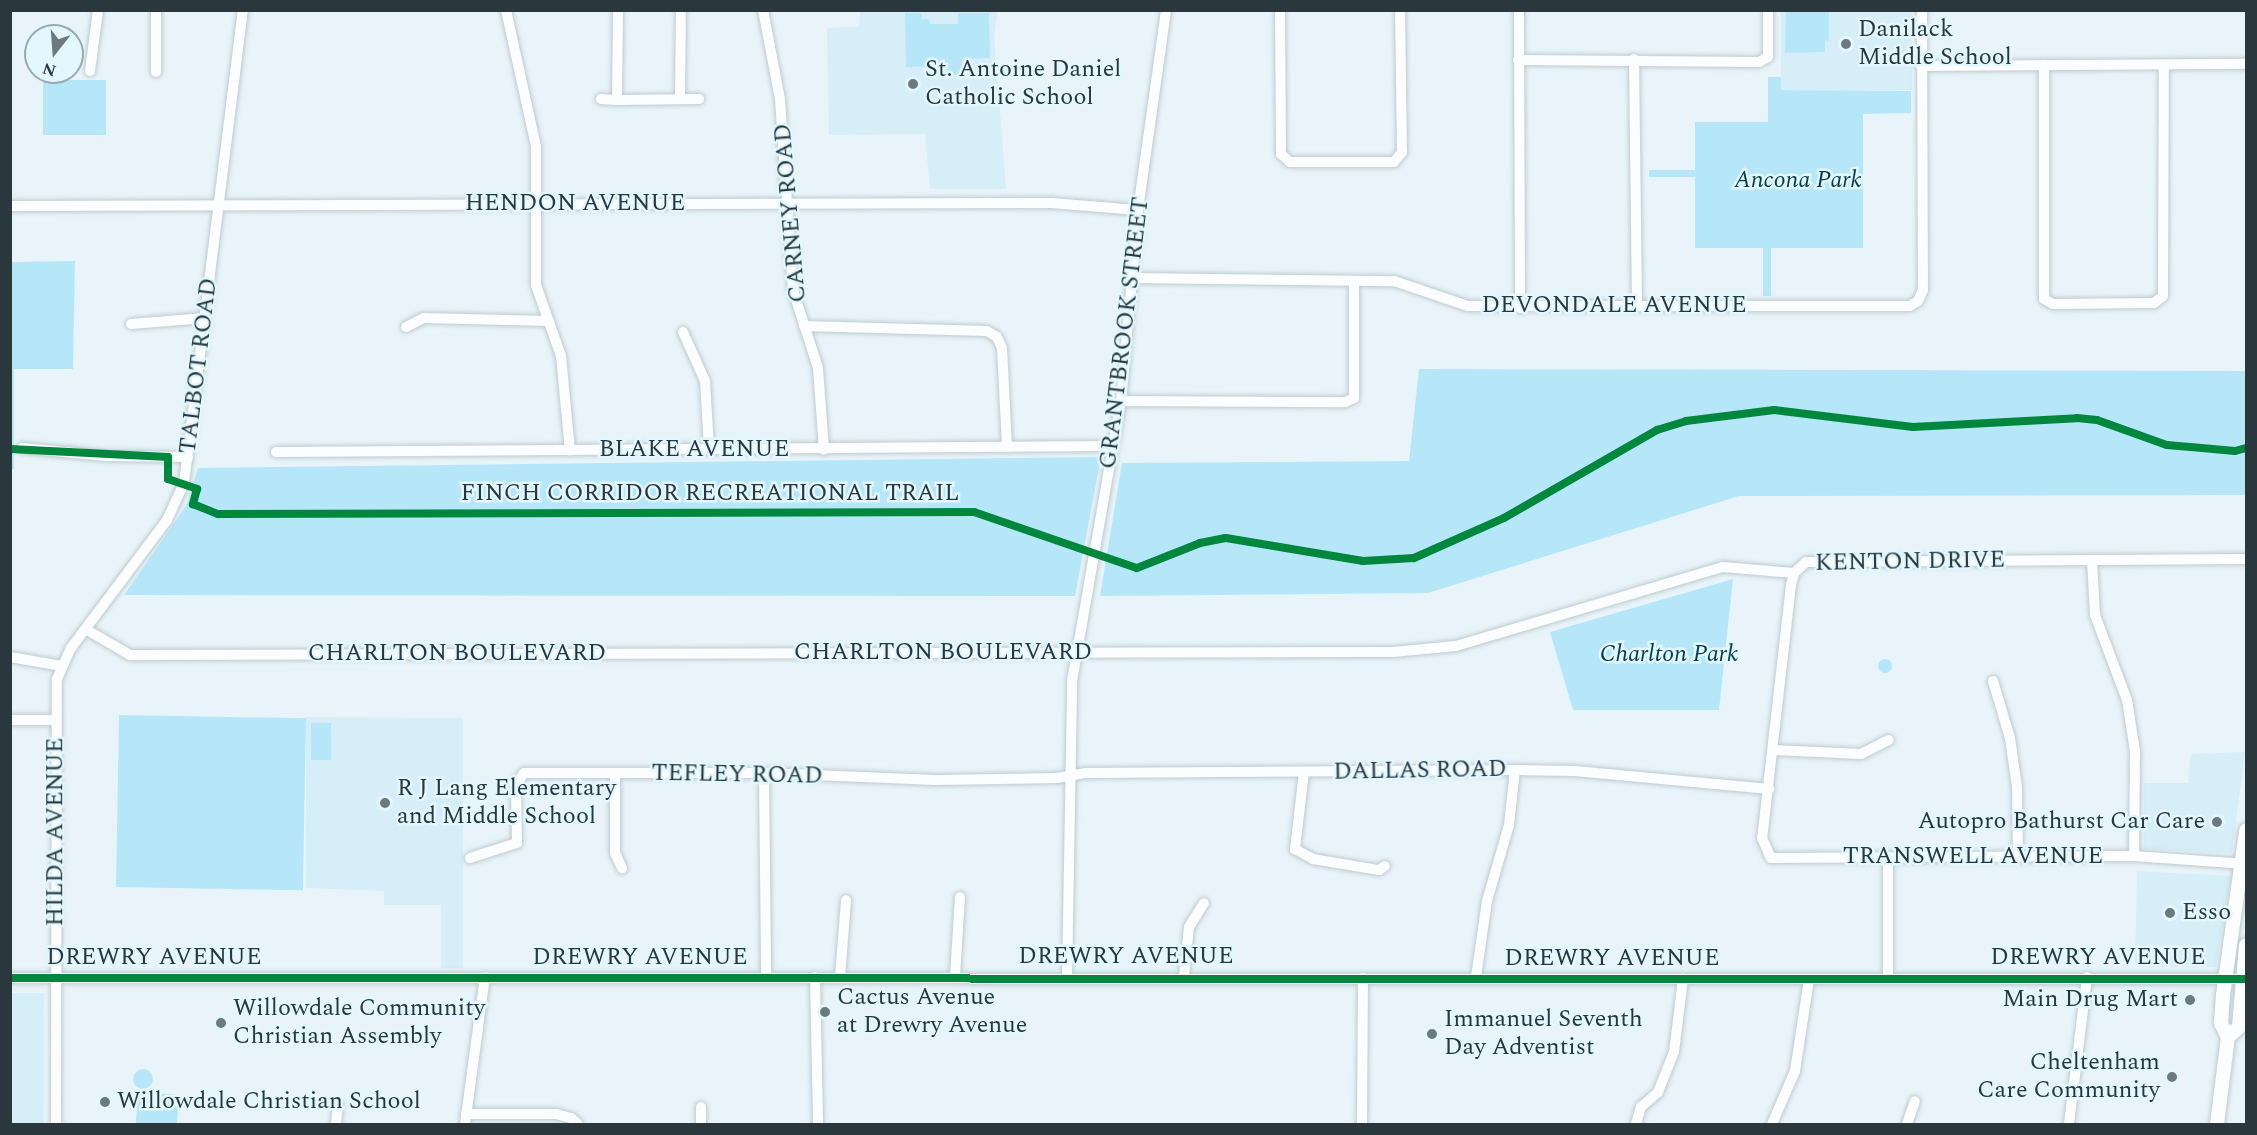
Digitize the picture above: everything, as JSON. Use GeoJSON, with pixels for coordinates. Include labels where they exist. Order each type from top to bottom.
{"type":"FeatureCollection","features":[{"type":"Feature","properties":{"kind":"main road"},"geometry":{"type":"LineString","coordinates":[[2217,1125],[2228,1037],[2221,1023],[2225,978],[2244,864],[2247,831]]}},
{"type":"Feature","properties":{"kind":"main road"},"geometry":{"type":"LineString","coordinates":[[2228,1037],[2239,1027],[2247,945]]}},
{"type":"Feature","properties":{"kind":"street"},"geometry":{"type":"LineString","coordinates":[[90,71],[98,10]]}},
{"type":"Feature","properties":{"kind":"street"},"geometry":{"type":"LineString","coordinates":[[156,10],[156,72]]}},
{"type":"Feature","properties":{"kind":"street","name":"TALBOT ROAD"},"geometry":{"type":"LineString","coordinates":[[56,720],[57,679],[62,666],[167,520],[183,485],[206,318],[243,10]]}},
{"type":"Feature","properties":{"kind":"street"},"geometry":{"type":"LineString","coordinates":[[507,10],[536,147],[536,285],[561,356],[570,451]]}},
{"type":"Feature","properties":{"kind":"street"},"geometry":{"type":"LineString","coordinates":[[617,100],[618,10]]}},
{"type":"Feature","properties":{"kind":"street"},"geometry":{"type":"LineString","coordinates":[[680,99],[681,10]]}},
{"type":"Feature","properties":{"kind":"street","name":"CARNEY ROAD"},"geometry":{"type":"LineString","coordinates":[[762,10],[780,99],[793,291],[818,368],[824,450]]}},
{"type":"Feature","properties":{"kind":"street","name":"GRANTBROOK STREET"},"geometry":{"type":"LineString","coordinates":[[1067,978],[1071,775],[1069,725],[1121,400],[1138,210],[1166,10]]}},
{"type":"Feature","properties":{"kind":"street"},"geometry":{"type":"LineString","coordinates":[[1280,10],[1281,154],[1290,162],[1394,162],[1402,152],[1400,10]]}},
{"type":"Feature","properties":{"kind":"street"},"geometry":{"type":"LineString","coordinates":[[1518,10],[1520,308]]}},
{"type":"Feature","properties":{"kind":"street"},"geometry":{"type":"LineString","coordinates":[[1518,60],[1634,59],[1759,62],[1768,57],[1768,10]]}},
{"type":"Feature","properties":{"kind":"street"},"geometry":{"type":"LineString","coordinates":[[1922,10],[1921,66],[2247,64]]}},
{"type":"Feature","properties":{"kind":"street"},"geometry":{"type":"LineString","coordinates":[[1634,59],[1637,306]]}},
{"type":"Feature","properties":{"kind":"street"},"geometry":{"type":"LineString","coordinates":[[2044,64],[2044,299],[2053,304],[2154,303],[2163,296],[2164,64]]}},
{"type":"Feature","properties":{"kind":"street","name":"DEVONDALE AVENUE"},"geometry":{"type":"LineString","coordinates":[[1132,278],[1394,280],[1468,306],[1520,308],[1910,306],[1918,301],[1923,290],[1921,66]]}},
{"type":"Feature","properties":{"kind":"street"},"geometry":{"type":"LineString","coordinates":[[601,99],[699,99]]}},
{"type":"Feature","properties":{"kind":"street","name":"HENDON AVENUE"},"geometry":{"type":"LineString","coordinates":[[10,206],[1051,203],[1138,210]]}},
{"type":"Feature","properties":{"kind":"street"},"geometry":{"type":"LineString","coordinates":[[1121,400],[1345,402],[1354,398],[1354,281]]}},
{"type":"Feature","properties":{"kind":"street"},"geometry":{"type":"LineString","coordinates":[[131,324],[206,318]]}},
{"type":"Feature","properties":{"kind":"street"},"geometry":{"type":"LineString","coordinates":[[406,327],[424,318],[549,321]]}},
{"type":"Feature","properties":{"kind":"street"},"geometry":{"type":"LineString","coordinates":[[804,326],[987,331],[997,338],[1002,348],[1007,447]]}},
{"type":"Feature","properties":{"kind":"street"},"geometry":{"type":"LineString","coordinates":[[683,332],[705,381],[709,449]]}},
{"type":"Feature","properties":{"kind":"street","name":"BLAKE AVENUE"},"geometry":{"type":"LineString","coordinates":[[276,452],[824,450],[1112,446]]}},
{"type":"Feature","properties":{"kind":"street"},"geometry":{"type":"LineString","coordinates":[[22,448],[107,456],[188,457]]}},
{"type":"Feature","properties":{"kind":"street","name":"KENTON DRIVE"},"geometry":{"type":"LineString","coordinates":[[1769,789],[1794,573],[1814,560],[2247,559]]}},
{"type":"Feature","properties":{"kind":"street"},"geometry":{"type":"LineString","coordinates":[[2092,561],[2094,615],[2127,700],[2135,751],[2134,856]]}},
{"type":"Feature","properties":{"kind":"street","name":"CHARLTON BOULEVARD"},"geometry":{"type":"LineString","coordinates":[[87,630],[130,655],[1393,652],[1456,646],[1723,567],[1794,573]]}},
{"type":"Feature","properties":{"kind":"street"},"geometry":{"type":"LineString","coordinates":[[10,657],[62,666]]}},
{"type":"Feature","properties":{"kind":"street"},"geometry":{"type":"LineString","coordinates":[[1993,681],[2010,738],[2017,787],[2018,857]]}},
{"type":"Feature","properties":{"kind":"street"},"geometry":{"type":"LineString","coordinates":[[10,720],[56,720]]}},
{"type":"Feature","properties":{"kind":"street","name":"HILDA AVENUE"},"geometry":{"type":"LineString","coordinates":[[56,720],[56,1125]]}},
{"type":"Feature","properties":{"kind":"street"},"geometry":{"type":"LineString","coordinates":[[1773,750],[1861,754],[1889,740]]}},
{"type":"Feature","properties":{"kind":"street"},"geometry":{"type":"LineString","coordinates":[[1476,977],[1487,901],[1509,825],[1515,770]]}},
{"type":"Feature","properties":{"kind":"street","name":"DALLAS ROAD"},"geometry":{"type":"LineString","coordinates":[[1071,775],[1575,771],[1769,789]]}},
{"type":"Feature","properties":{"kind":"street"},"geometry":{"type":"LineString","coordinates":[[1304,772],[1295,849],[1312,859],[1379,870],[1385,866]]}},
{"type":"Feature","properties":{"kind":"street","name":"TEFLEY ROAD"},"geometry":{"type":"LineString","coordinates":[[470,858],[517,843],[516,785],[524,773],[764,773],[936,780],[1071,775]]}},
{"type":"Feature","properties":{"kind":"street"},"geometry":{"type":"LineString","coordinates":[[764,773],[766,978]]}},
{"type":"Feature","properties":{"kind":"street"},"geometry":{"type":"LineString","coordinates":[[615,774],[615,852],[622,868]]}},
{"type":"Feature","properties":{"kind":"street","name":"TRANSWELL AVENUE"},"geometry":{"type":"LineString","coordinates":[[1769,789],[1762,838],[1772,858],[2134,856],[2244,864]]}},
{"type":"Feature","properties":{"kind":"street"},"geometry":{"type":"LineString","coordinates":[[1888,858],[1888,977]]}},
{"type":"Feature","properties":{"kind":"street"},"geometry":{"type":"LineString","coordinates":[[955,976],[960,897]]}},
{"type":"Feature","properties":{"kind":"street"},"geometry":{"type":"LineString","coordinates":[[840,977],[846,900]]}},
{"type":"Feature","properties":{"kind":"street"},"geometry":{"type":"LineString","coordinates":[[1184,976],[1189,927],[1204,903]]}},
{"type":"Feature","properties":{"kind":"street","name":"DREWRY AVENUE"},"geometry":{"type":"LineString","coordinates":[[10,978],[955,976],[1067,978],[1184,976],[1809,979],[2087,977],[2225,978],[2245,981]]}},
{"type":"Feature","properties":{"kind":"street"},"geometry":{"type":"LineString","coordinates":[[485,977],[466,1119],[556,1114],[571,1118],[578,1125]]}},
{"type":"Feature","properties":{"kind":"street"},"geometry":{"type":"LineString","coordinates":[[815,977],[818,1125]]}},
{"type":"Feature","properties":{"kind":"street"},"geometry":{"type":"LineString","coordinates":[[2069,1125],[2087,977]]}},
{"type":"Feature","properties":{"kind":"street"},"geometry":{"type":"LineString","coordinates":[[1362,1125],[1363,978]]}},
{"type":"Feature","properties":{"kind":"street"},"geometry":{"type":"LineString","coordinates":[[1636,1125],[1641,1107],[1658,1092],[1674,1052],[1683,979]]}},
{"type":"Feature","properties":{"kind":"street"},"geometry":{"type":"LineString","coordinates":[[1772,1125],[1796,1071],[1809,979]]}},
{"type":"Feature","properties":{"kind":"street"},"geometry":{"type":"LineString","coordinates":[[1907,1125],[1916,1101]]}},
{"type":"Feature","properties":{"kind":"street"},"geometry":{"type":"LineString","coordinates":[[336,1125],[338,1106]]}},
{"type":"Feature","properties":{"kind":"street"},"geometry":{"type":"LineString","coordinates":[[700,1125],[701,1107]]}},
{"type":"Feature","properties":{"kind":"shaded area","name":"St. Antoine Daniel Catholic School"},"geometry":{"type":"Polygon","coordinates":[[[860,11],[998,11],[994,35],[1006,189],[930,189],[925,134],[829,135],[827,28],[859,27],[860,11]]]}},
{"type":"Feature","properties":{"kind":"shaded area","name":"Danilack Middle School"},"geometry":{"type":"Polygon","coordinates":[[[1781,11],[1912,11],[1912,90],[1781,90],[1781,11]]]}},
{"type":"Feature","properties":{"kind":"shaded area","name":"R J Lang Elementary and Middle School"},"geometry":{"type":"Polygon","coordinates":[[[306,717],[463,718],[463,968],[441,968],[441,905],[384,905],[384,891],[306,888],[306,717]]]}},
{"type":"Feature","properties":{"kind":"shaded area"},"geometry":{"type":"Polygon","coordinates":[[[2245,752],[2232,853],[2144,849],[2144,783],[2188,783],[2191,754],[2245,752]]]}},
{"type":"Feature","properties":{"kind":"shaded area"},"geometry":{"type":"Polygon","coordinates":[[[2137,871],[2231,876],[2216,967],[2135,967],[2137,871]]]}},
{"type":"Feature","properties":{"kind":"shaded area"},"geometry":{"type":"Polygon","coordinates":[[[11,993],[44,993],[44,1124],[11,1124],[11,993]]]}},
{"type":"Feature","properties":{"kind":"green space"},"geometry":{"type":"Polygon","coordinates":[[[1786,11],[1829,11],[1829,41],[1825,40],[1825,52],[1785,53],[1786,11]]]}},
{"type":"Feature","properties":{"kind":"green space"},"geometry":{"type":"Polygon","coordinates":[[[905,13],[921,13],[922,19],[929,19],[930,24],[958,24],[958,13],[989,13],[990,58],[962,59],[962,75],[946,75],[946,66],[906,67],[905,13]]]}},
{"type":"Feature","properties":{"kind":"green space","name":"Ancona Park"},"geometry":{"type":"Polygon","coordinates":[[[1768,77],[1781,77],[1781,90],[1911,91],[1911,113],[1863,114],[1863,248],[1771,248],[1771,296],[1763,296],[1763,248],[1695,248],[1695,177],[1649,177],[1649,170],[1695,170],[1695,122],[1768,122],[1768,77]]]}},
{"type":"Feature","properties":{"kind":"green space"},"geometry":{"type":"Polygon","coordinates":[[[84,80],[106,80],[106,135],[43,135],[43,84],[84,84],[84,80]]]}},
{"type":"Feature","properties":{"kind":"green space"},"geometry":{"type":"Polygon","coordinates":[[[75,261],[73,369],[14,369],[14,469],[11,469],[11,262],[75,261]]]}},
{"type":"Feature","properties":{"kind":"green space"},"geometry":{"type":"Polygon","coordinates":[[[1419,369],[2246,371],[2246,495],[1739,496],[1428,593],[1100,596],[1122,463],[1409,461],[1419,369]]]}},
{"type":"Feature","properties":{"kind":"green space"},"geometry":{"type":"Polygon","coordinates":[[[1101,457],[1075,596],[124,595],[186,506],[198,468],[1101,457]]]}},
{"type":"Feature","properties":{"kind":"green space","name":"Charlton Park"},"geometry":{"type":"Polygon","coordinates":[[[1733,579],[1719,710],[1573,710],[1550,632],[1733,579]]]}},
{"type":"Feature","properties":{"kind":"green space"},"geometry":{"type":"Polygon","coordinates":[[[1882,659],[1888,659],[1892,666],[1888,673],[1882,673],[1878,669],[1878,663],[1882,659]]]}},
{"type":"Feature","properties":{"kind":"green space"},"geometry":{"type":"Polygon","coordinates":[[[119,715],[306,718],[303,890],[116,887],[119,715]]]}},
{"type":"Feature","properties":{"kind":"green space"},"geometry":{"type":"Polygon","coordinates":[[[311,723],[331,723],[331,760],[311,760],[311,723]]]}},
{"type":"Feature","properties":{"kind":"green space"},"geometry":{"type":"Polygon","coordinates":[[[143,1069],[150,1072],[153,1079],[150,1086],[143,1089],[136,1086],[133,1079],[136,1072],[143,1069]]]}},
{"type":"Feature","properties":{"kind":"green space"},"geometry":{"type":"Polygon","coordinates":[[[138,1092],[179,1095],[177,1124],[136,1124],[138,1092]]]}},
{"type":"Feature","properties":{"kind":"cycle path","name":"FINCH CORRIDOR RECREATIONAL TRAIL"},"geometry":{"type":"LineString","coordinates":[[10,449],[168,457],[168,479],[197,489],[193,504],[218,514],[974,512],[1137,568],[1200,543],[1226,538],[1363,561],[1414,558],[1504,518],[1657,430],[1686,421],[1774,410],[1913,427],[2077,418],[2097,420],[2167,445],[2235,451],[2246,448]]}},
{"type":"Feature","properties":{"kind":"cycle path"},"geometry":{"type":"LineString","coordinates":[[10,978],[2246,979]]}},
{"type":"Feature","properties":{"kind":"place","name":"Danilack Middle School"},"geometry":{"type":"Point","coordinates":[1846,44]}},
{"type":"Feature","properties":{"kind":"place","name":"St. Antoine Daniel Catholic School"},"geometry":{"type":"Point","coordinates":[913,84]}},
{"type":"Feature","properties":{"kind":"place","name":"R J Lang Elementary and Middle School"},"geometry":{"type":"Point","coordinates":[385,803]}},
{"type":"Feature","properties":{"kind":"place","name":"Autopro Bathurst Car Care"},"geometry":{"type":"Point","coordinates":[2217,822]}},
{"type":"Feature","properties":{"kind":"place","name":"Esso"},"geometry":{"type":"Point","coordinates":[2170,913]}},
{"type":"Feature","properties":{"kind":"place","name":"Main Drug Mart"},"geometry":{"type":"Point","coordinates":[2190,1000]}},
{"type":"Feature","properties":{"kind":"place","name":"Cactus Avenue at Drewry Avenue"},"geometry":{"type":"Point","coordinates":[825,1012]}},
{"type":"Feature","properties":{"kind":"place","name":"Willowdale Community Christian Assembly"},"geometry":{"type":"Point","coordinates":[221,1023]}},
{"type":"Feature","properties":{"kind":"place","name":"Immanuel Seventh Day Adventist"},"geometry":{"type":"Point","coordinates":[1432,1034]}},
{"type":"Feature","properties":{"kind":"place","name":"Cheltenham Care Community"},"geometry":{"type":"Point","coordinates":[2172,1077]}},
{"type":"Feature","properties":{"kind":"place","name":"Willowdale Christian School"},"geometry":{"type":"Point","coordinates":[105,1102]}}]}
